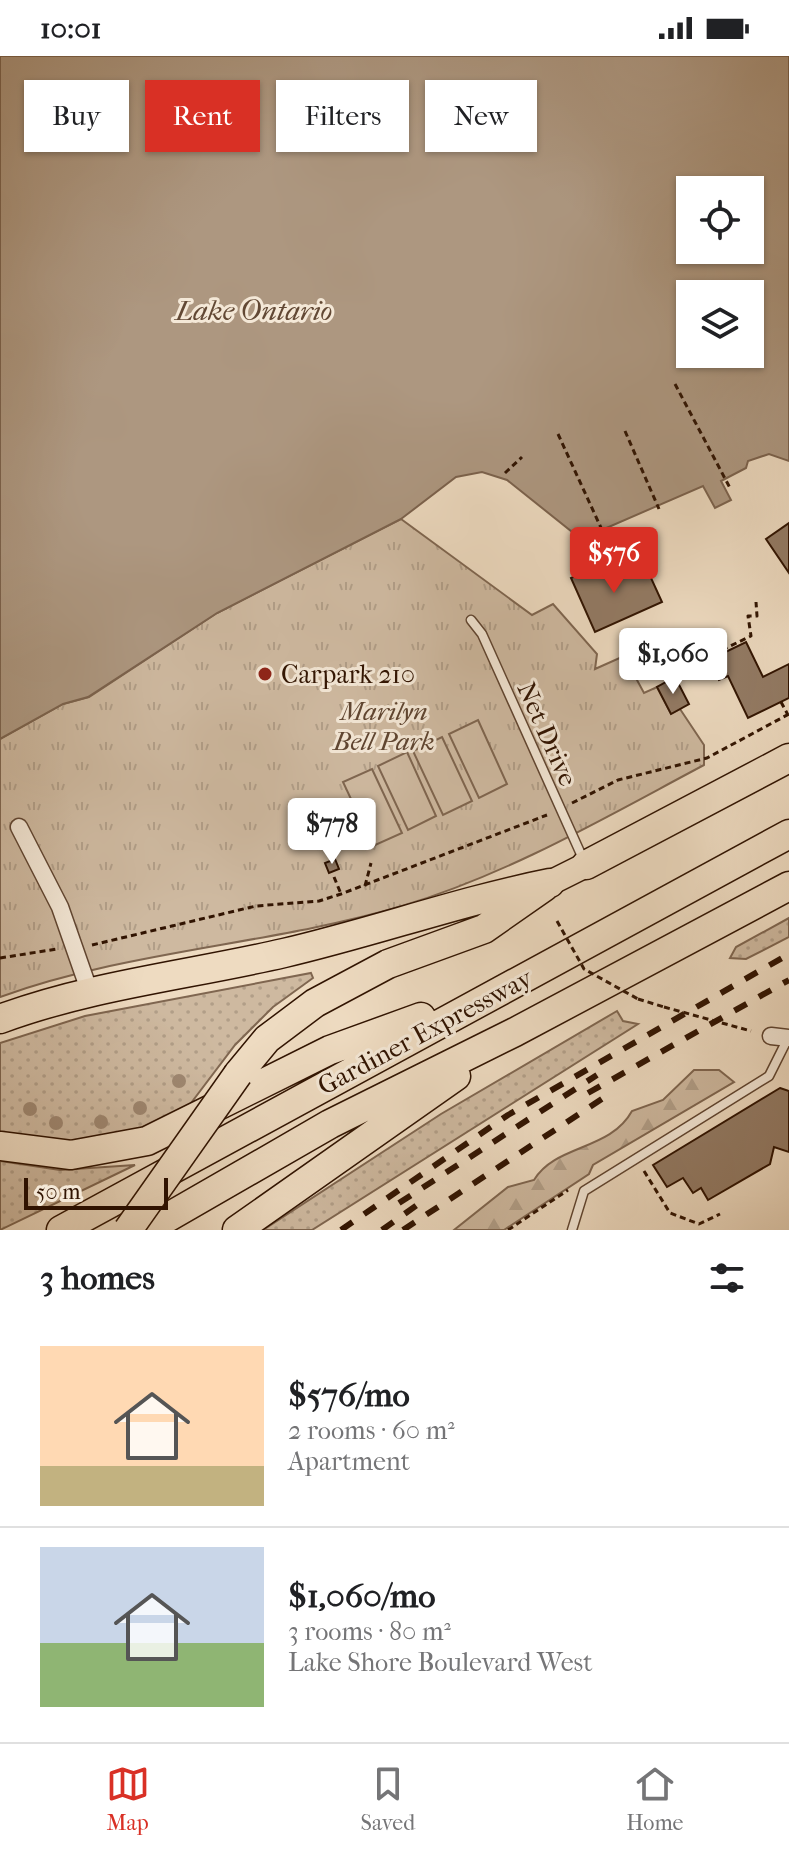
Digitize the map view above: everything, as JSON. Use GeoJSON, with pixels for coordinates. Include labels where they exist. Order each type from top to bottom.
{"type":"FeatureCollection","features":[{"type":"Feature","properties":{"kind":"highway"},"geometry":{"type":"LineString","coordinates":[[586,865],[789,758]]}},
{"type":"Feature","properties":{"kind":"highway","name":"Gardiner Expressway"},"geometry":{"type":"LineString","coordinates":[[61,1230],[789,834]]}},
{"type":"Feature","properties":{"kind":"highway"},"geometry":{"type":"LineString","coordinates":[[0,1019],[89,990],[305,948],[498,893],[550,883]]}},
{"type":"Feature","properties":{"kind":"highway"},"geometry":{"type":"LineString","coordinates":[[128,1230],[238,1074],[267,1039],[315,1003],[388,964],[484,929],[550,883]]}},
{"type":"Feature","properties":{"kind":"highway","name":"Gardiner Expressway"},"geometry":{"type":"LineString","coordinates":[[146,1230],[330,1124],[515,1032],[789,886]]}},
{"type":"Feature","properties":{"kind":"highway"},"geometry":{"type":"LineString","coordinates":[[0,1146],[71,1155],[147,1141],[330,1050],[523,980]]}},
{"type":"Feature","properties":{"kind":"highway"},"geometry":{"type":"LineString","coordinates":[[237,1230],[389,1126],[515,1032]]}},
{"type":"Feature","properties":{"kind":"main road"},"geometry":{"type":"LineString","coordinates":[[550,883],[586,865]]}},
{"type":"Feature","properties":{"kind":"street"},"geometry":{"type":"LineString","coordinates":[[19,827],[60,907],[89,990]]}},
{"type":"Feature","properties":{"kind":"lane","name":"Net Drive"},"geometry":{"type":"LineString","coordinates":[[471,620],[482,634],[558,810],[586,865]]}},
{"type":"Feature","properties":{"kind":"lane"},"geometry":{"type":"LineString","coordinates":[[572,1230],[584,1191],[769,1076],[783,1038]]}},
{"type":"Feature","properties":{"kind":"path"},"geometry":{"type":"LineString","coordinates":[[675,384],[730,488]]}},
{"type":"Feature","properties":{"kind":"path"},"geometry":{"type":"LineString","coordinates":[[625,431],[659,509]]}},
{"type":"Feature","properties":{"kind":"path"},"geometry":{"type":"LineString","coordinates":[[558,434],[608,543]]}},
{"type":"Feature","properties":{"kind":"path"},"geometry":{"type":"LineString","coordinates":[[505,473],[522,457]]}},
{"type":"Feature","properties":{"kind":"path"},"geometry":{"type":"LineString","coordinates":[[695,663],[751,636],[748,616],[757,616],[756,602]]}},
{"type":"Feature","properties":{"kind":"path"},"geometry":{"type":"LineString","coordinates":[[86,946],[256,906],[319,901],[364,887],[558,810],[618,780],[707,758],[788,714],[781,702]]}},
{"type":"Feature","properties":{"kind":"path"},"geometry":{"type":"LineString","coordinates":[[364,887],[371,863]]}},
{"type":"Feature","properties":{"kind":"path"},"geometry":{"type":"LineString","coordinates":[[334,877],[341,894]]}},
{"type":"Feature","properties":{"kind":"path"},"geometry":{"type":"LineString","coordinates":[[557,921],[584,969],[638,999],[751,1031]]}},
{"type":"Feature","properties":{"kind":"path"},"geometry":{"type":"LineString","coordinates":[[0,958],[65,948]]}},
{"type":"Feature","properties":{"kind":"path"},"geometry":{"type":"LineString","coordinates":[[636,1158],[670,1213],[699,1224],[720,1214]]}},
{"type":"Feature","properties":{"kind":"green space","name":"Marilyn Bell Park"},"geometry":{"type":"Polygon","coordinates":[[[401,519],[532,615],[553,604],[597,654],[595,669],[624,656],[644,693],[657,687],[671,714],[680,709],[704,745],[704,765],[519,861],[442,893],[302,930],[99,968],[0,997],[0,739],[63,704],[89,697],[217,613],[401,519]]]}},
{"type":"Feature","properties":{"kind":"green space"},"geometry":{"type":"Polygon","coordinates":[[[478,720],[507,784],[479,798],[449,734],[478,720]]]}},
{"type":"Feature","properties":{"kind":"green space"},"geometry":{"type":"Polygon","coordinates":[[[442,737],[472,801],[443,815],[413,751],[442,737]]]}},
{"type":"Feature","properties":{"kind":"green space"},"geometry":{"type":"Polygon","coordinates":[[[407,752],[436,816],[408,830],[378,766],[407,752]]]}},
{"type":"Feature","properties":{"kind":"green space"},"geometry":{"type":"Polygon","coordinates":[[[372,769],[402,833],[373,846],[343,782],[372,769]]]}},
{"type":"Feature","properties":{"kind":"green space"},"geometry":{"type":"Polygon","coordinates":[[[789,918],[789,937],[746,959],[730,958],[736,947],[789,918]]]}},
{"type":"Feature","properties":{"kind":"green space"},"geometry":{"type":"Polygon","coordinates":[[[311,973],[313,978],[273,1007],[235,1045],[188,1107],[145,1127],[77,1142],[0,1133],[0,1043],[85,1016],[311,973]]]}},
{"type":"Feature","properties":{"kind":"green space"},"geometry":{"type":"Polygon","coordinates":[[[617,1011],[623,1021],[638,1024],[312,1230],[263,1230],[441,1114],[617,1011]]]}},
{"type":"Feature","properties":{"kind":"green space"},"geometry":{"type":"Polygon","coordinates":[[[694,1070],[719,1070],[734,1082],[593,1165],[589,1174],[504,1230],[454,1230],[508,1187],[534,1180],[556,1160],[610,1134],[632,1111],[663,1100],[694,1070]]]}},
{"type":"Feature","properties":{"kind":"green space"},"geometry":{"type":"Polygon","coordinates":[[[0,1161],[60,1170],[135,1165],[0,1230],[0,1161]]]}},
{"type":"Feature","properties":{"kind":"water","name":"Lake Ontario"},"geometry":{"type":"Polygon","coordinates":[[[0,56],[789,56],[789,461],[769,454],[748,461],[746,468],[721,481],[731,500],[715,508],[703,486],[581,539],[507,480],[482,472],[456,477],[401,519],[217,613],[88,697],[63,704],[0,739],[0,56]]]}},
{"type":"Feature","properties":{"kind":"building"},"geometry":{"type":"Polygon","coordinates":[[[789,523],[789,573],[766,539],[789,523]]]}},
{"type":"Feature","properties":{"kind":"building"},"geometry":{"type":"Polygon","coordinates":[[[607,562],[615,581],[646,567],[662,602],[595,632],[571,578],[607,562]]]}},
{"type":"Feature","properties":{"kind":"building"},"geometry":{"type":"Polygon","coordinates":[[[746,642],[763,677],[789,664],[789,698],[748,718],[728,676],[719,680],[709,660],[746,642]]]}},
{"type":"Feature","properties":{"kind":"building"},"geometry":{"type":"Polygon","coordinates":[[[675,677],[689,704],[671,714],[657,687],[675,677]]]}},
{"type":"Feature","properties":{"kind":"building"},"geometry":{"type":"Polygon","coordinates":[[[335,859],[339,869],[329,873],[325,863],[335,859]]]}},
{"type":"Feature","properties":{"kind":"building"},"geometry":{"type":"Polygon","coordinates":[[[780,1088],[789,1091],[789,1152],[774,1147],[770,1164],[708,1200],[701,1188],[693,1193],[683,1178],[667,1187],[653,1165],[780,1088]]]}},
{"type":"Feature","properties":{"kind":"railway"},"geometry":{"type":"LineString","coordinates":[[341,1230],[508,1115],[789,954]]}},
{"type":"Feature","properties":{"kind":"railway"},"geometry":{"type":"LineString","coordinates":[[588,1093],[789,980]]}},
{"type":"Feature","properties":{"kind":"railway"},"geometry":{"type":"LineString","coordinates":[[399,1203],[597,1075]]}},
{"type":"Feature","properties":{"kind":"railway"},"geometry":{"type":"LineString","coordinates":[[403,1230],[611,1093]]}},
{"type":"Feature","properties":{"kind":"railway"},"geometry":{"type":"LineString","coordinates":[[382,1230],[424,1200]]}},
{"type":"Feature","properties":{"kind":"place","name":"Carpark 210"},"geometry":{"type":"Point","coordinates":[265,674]}}]}
